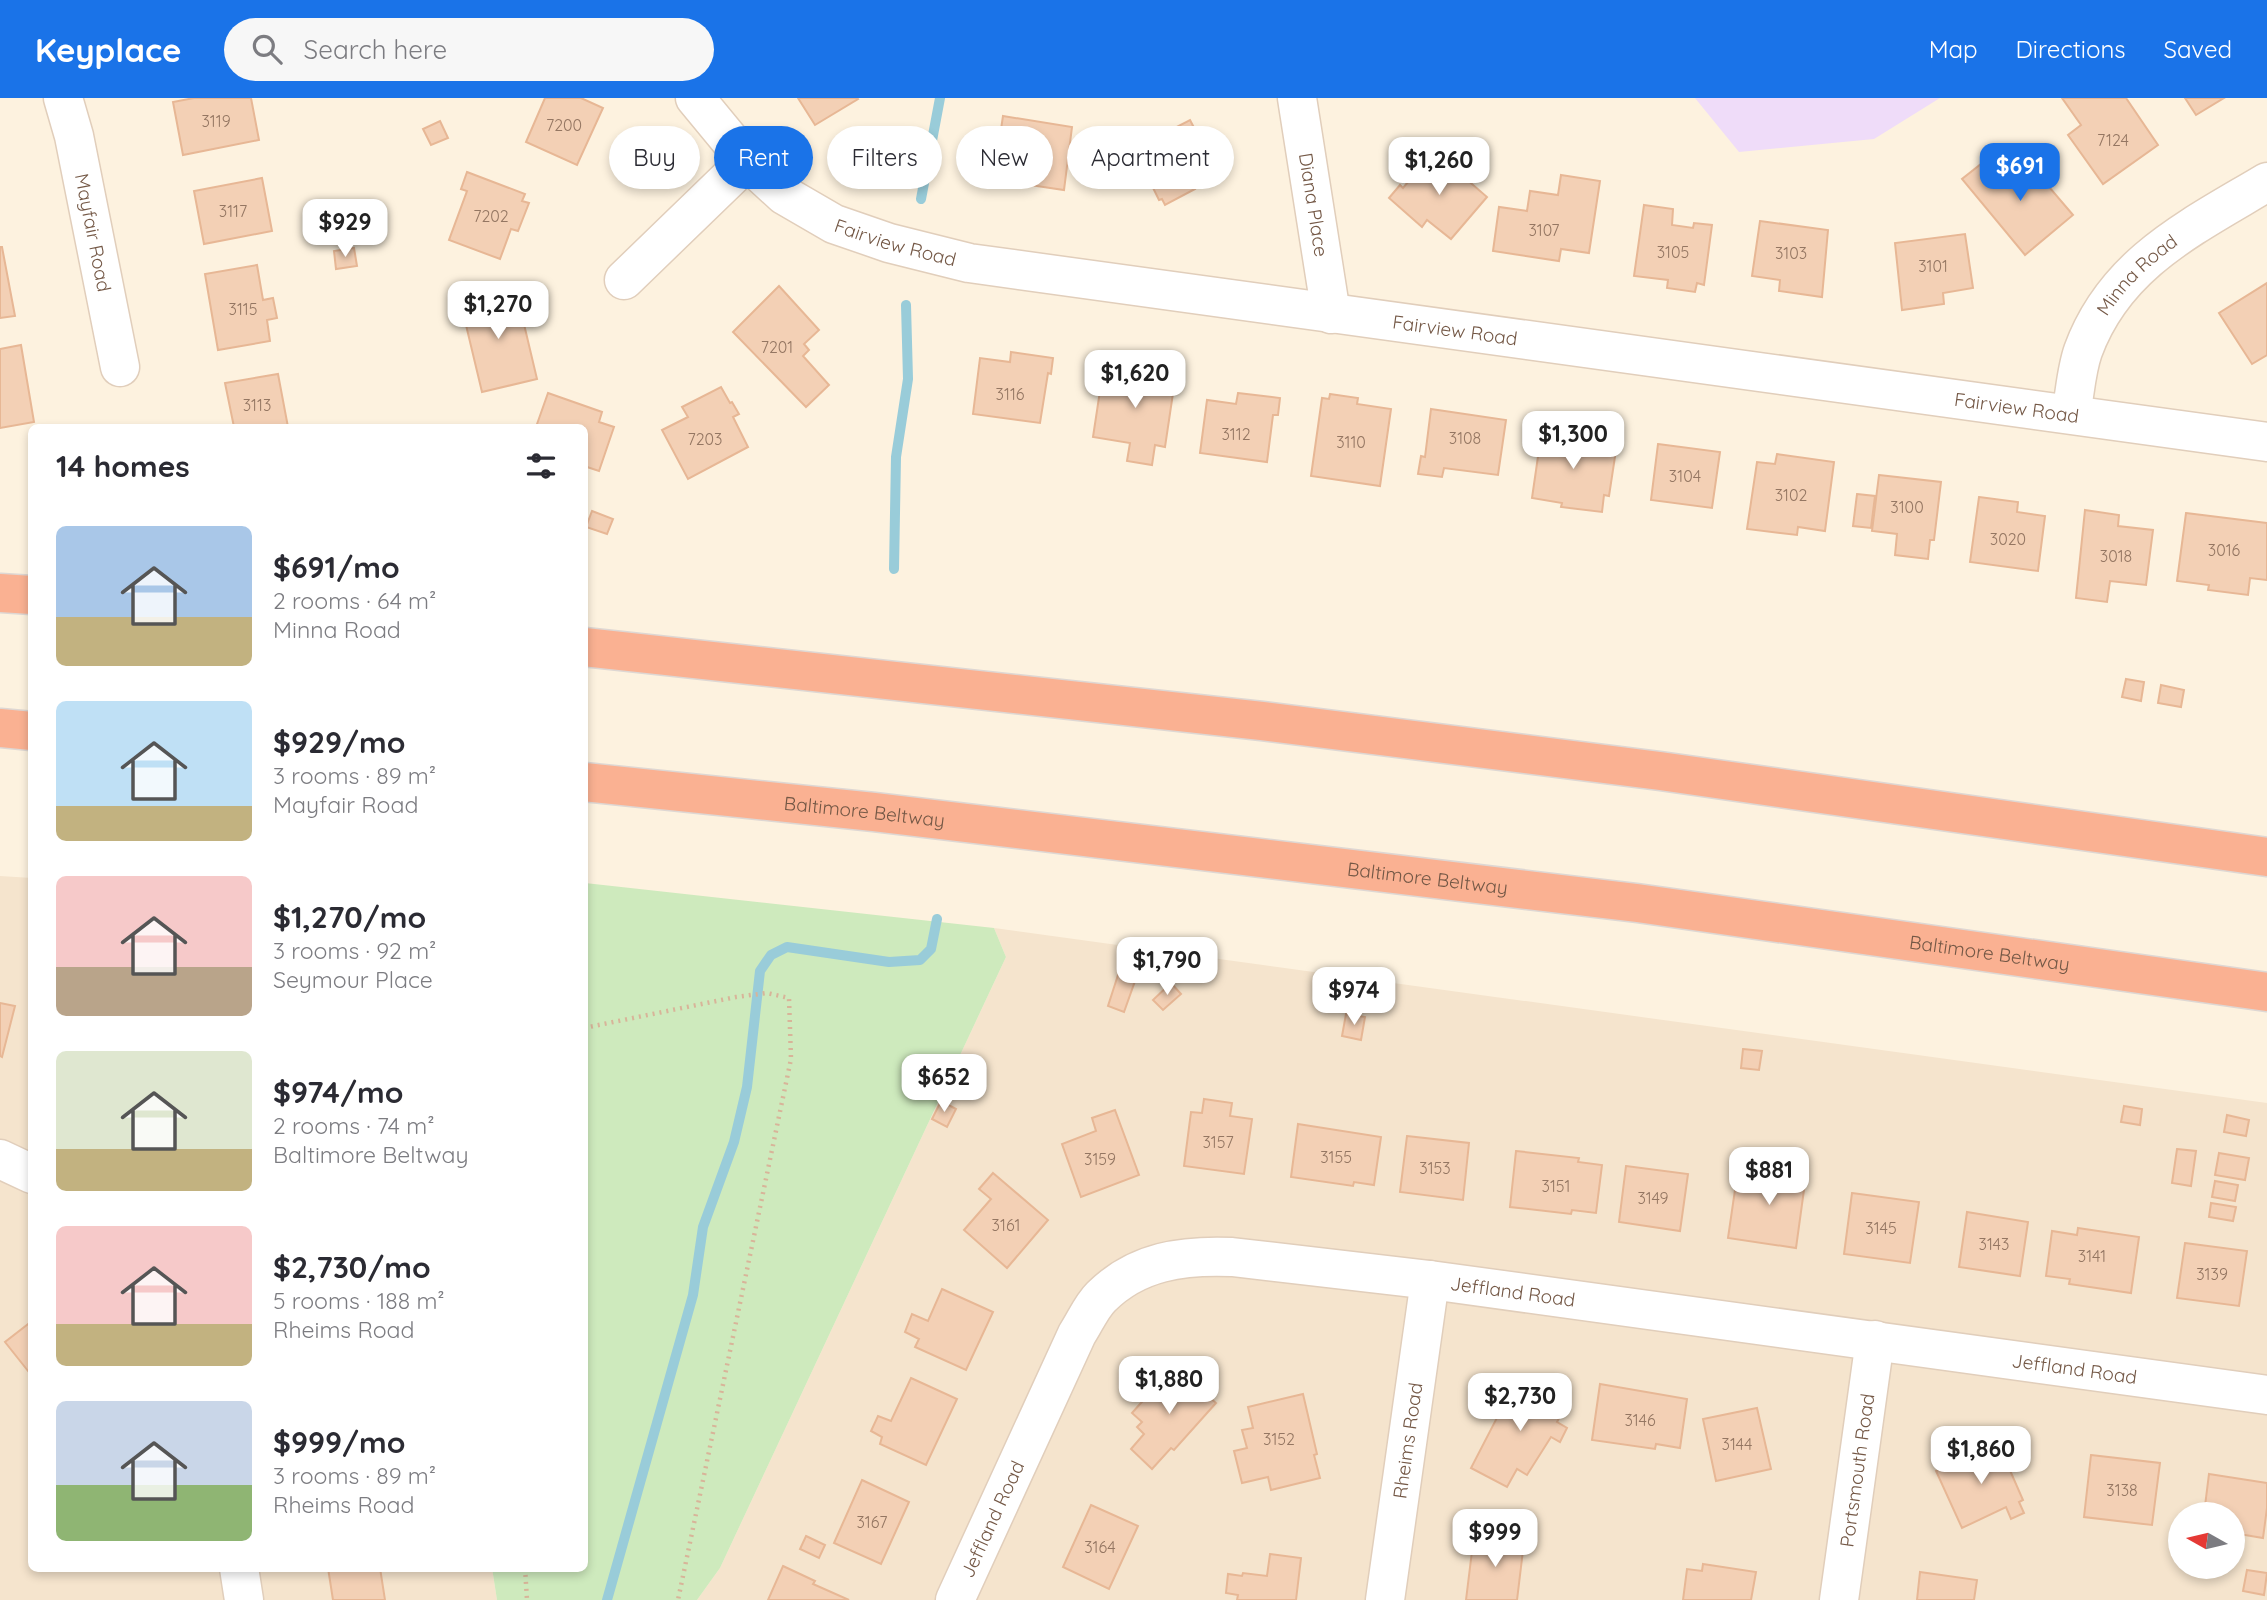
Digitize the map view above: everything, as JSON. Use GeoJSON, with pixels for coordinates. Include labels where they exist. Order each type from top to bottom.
{"type":"FeatureCollection","features":[{"type":"Feature","properties":{"kind":"highway"},"geometry":{"type":"LineString","coordinates":[[0,593],[28,595]]}},
{"type":"Feature","properties":{"kind":"highway"},"geometry":{"type":"LineString","coordinates":[[588,647],[1275,723],[1660,771],[2267,857]]}},
{"type":"Feature","properties":{"kind":"highway"},"geometry":{"type":"LineString","coordinates":[[0,728],[28,730]]}},
{"type":"Feature","properties":{"kind":"highway","name":"Baltimore Beltway"},"geometry":{"type":"LineString","coordinates":[[588,782],[874,812],[1596,898],[2267,992]]}},
{"type":"Feature","properties":{"kind":"street","name":"Mayfair Road"},"geometry":{"type":"LineString","coordinates":[[63,98],[74,136],[120,367]]}},
{"type":"Feature","properties":{"kind":"street","name":"Fairview Road"},"geometry":{"type":"LineString","coordinates":[[695,98],[718,126]]}},
{"type":"Feature","properties":{"kind":"street","name":"Diana Place"},"geometry":{"type":"LineString","coordinates":[[1297,98],[1331,314]]}},
{"type":"Feature","properties":{"kind":"street","name":"Minna Road"},"geometry":{"type":"LineString","coordinates":[[2071,414],[2082,353],[2113,295],[2143,262],[2186,231],[2267,182]]}},
{"type":"Feature","properties":{"kind":"street"},"geometry":{"type":"LineString","coordinates":[[624,280],[718,189]]}},
{"type":"Feature","properties":{"kind":"street","name":"Fairview Road"},"geometry":{"type":"LineString","coordinates":[[777,189],[834,224],[889,243],[969,263],[2267,442]]}},
{"type":"Feature","properties":{"kind":"street"},"geometry":{"type":"LineString","coordinates":[[0,1159],[28,1172]]}},
{"type":"Feature","properties":{"kind":"street","name":"Jeffland Road"},"geometry":{"type":"LineString","coordinates":[[955,1600],[1077,1334],[1100,1298],[1132,1273],[1164,1260],[1200,1256],[1232,1257],[1430,1280],[2267,1395]]}},
{"type":"Feature","properties":{"kind":"street","name":"Rheims Road"},"geometry":{"type":"LineString","coordinates":[[1385,1600],[1430,1280]]}},
{"type":"Feature","properties":{"kind":"street","name":"Portsmouth Road"},"geometry":{"type":"LineString","coordinates":[[1839,1600],[1875,1340]]}},
{"type":"Feature","properties":{"kind":"street"},"geometry":{"type":"LineString","coordinates":[[240,1572],[244,1600]]}},
{"type":"Feature","properties":{"kind":"path"},"geometry":{"type":"LineString","coordinates":[[588,1027],[736,997],[767,993],[789,998],[790,1059],[678,1600]]}},
{"type":"Feature","properties":{"kind":"path"},"geometry":{"type":"LineString","coordinates":[[525,1572],[527,1600]]}},
{"type":"Feature","properties":{"kind":"shaded area"},"geometry":{"type":"Polygon","coordinates":[[[1695,98],[1940,98],[1874,139],[1739,152],[1695,98]]]}},
{"type":"Feature","properties":{"kind":"shaded area"},"geometry":{"type":"Polygon","coordinates":[[[0,876],[28,878],[28,1572],[493,1572],[497,1600],[0,1600],[0,876]]]}},
{"type":"Feature","properties":{"kind":"shaded area"},"geometry":{"type":"Polygon","coordinates":[[[994,928],[2267,1103],[2267,1600],[697,1600],[720,1568],[1006,957],[994,928]]]}},
{"type":"Feature","properties":{"kind":"green space"},"geometry":{"type":"Polygon","coordinates":[[[588,883],[994,928],[1006,957],[720,1568],[697,1600],[497,1600],[493,1572],[588,1572],[588,883]]]}},
{"type":"Feature","properties":{"kind":"building"},"geometry":{"type":"Polygon","coordinates":[[[194,98],[251,98],[259,140],[183,155],[173,102],[194,98]]]}},
{"type":"Feature","properties":{"kind":"building"},"geometry":{"type":"Polygon","coordinates":[[[545,98],[581,98],[603,108],[577,165],[526,142],[545,98]]]}},
{"type":"Feature","properties":{"kind":"building"},"geometry":{"type":"Polygon","coordinates":[[[798,98],[857,98],[858,99],[815,125],[798,98]]]}},
{"type":"Feature","properties":{"kind":"building"},"geometry":{"type":"Polygon","coordinates":[[[2062,98],[2126,98],[2158,145],[2103,184],[2068,135],[2081,125],[2062,98]]]}},
{"type":"Feature","properties":{"kind":"building"},"geometry":{"type":"Polygon","coordinates":[[[2185,98],[2224,98],[2196,115],[2185,98]]]}},
{"type":"Feature","properties":{"kind":"building"},"geometry":{"type":"Polygon","coordinates":[[[1003,116],[1067,126],[1064,190],[1053,188],[1053,126],[1001,126],[1003,116]]]}},
{"type":"Feature","properties":{"kind":"building"},"geometry":{"type":"Polygon","coordinates":[[[1190,120],[1193,126],[1178,126],[1190,120]]]}},
{"type":"Feature","properties":{"kind":"building"},"geometry":{"type":"Polygon","coordinates":[[[440,121],[448,138],[431,145],[423,129],[440,121]]]}},
{"type":"Feature","properties":{"kind":"building"},"geometry":{"type":"Polygon","coordinates":[[[1434,151],[1487,197],[1451,239],[1427,220],[1422,227],[1389,198],[1400,185],[1403,188],[1434,151]]]}},
{"type":"Feature","properties":{"kind":"building"},"geometry":{"type":"Polygon","coordinates":[[[2020,153],[2073,215],[2025,255],[1962,179],[1981,164],[1998,185],[2017,169],[2011,161],[2020,153]]]}},
{"type":"Feature","properties":{"kind":"building"},"geometry":{"type":"Polygon","coordinates":[[[467,172],[525,194],[522,201],[529,203],[518,231],[511,229],[500,259],[449,240],[467,191],[461,189],[467,172]]]}},
{"type":"Feature","properties":{"kind":"building"},"geometry":{"type":"Polygon","coordinates":[[[1561,175],[1600,181],[1589,253],[1561,249],[1559,261],[1493,251],[1499,207],[1527,211],[1530,191],[1558,195],[1561,175]]]}},
{"type":"Feature","properties":{"kind":"building"},"geometry":{"type":"Polygon","coordinates":[[[262,178],[272,231],[204,244],[194,191],[262,178]]]}},
{"type":"Feature","properties":{"kind":"building"},"geometry":{"type":"Polygon","coordinates":[[[1154,189],[1195,189],[1165,205],[1162,199],[1159,200],[1154,189]]]}},
{"type":"Feature","properties":{"kind":"building"},"geometry":{"type":"Polygon","coordinates":[[[1644,205],[1673,209],[1672,225],[1693,228],[1694,223],[1712,225],[1704,285],[1697,283],[1695,292],[1667,288],[1668,280],[1634,276],[1644,205]]]}},
{"type":"Feature","properties":{"kind":"building"},"geometry":{"type":"Polygon","coordinates":[[[1760,221],[1828,230],[1822,297],[1779,291],[1780,280],[1752,276],[1760,221]]]}},
{"type":"Feature","properties":{"kind":"building"},"geometry":{"type":"Polygon","coordinates":[[[349,223],[351,239],[331,241],[329,225],[349,223]]]}},
{"type":"Feature","properties":{"kind":"building"},"geometry":{"type":"Polygon","coordinates":[[[1965,234],[1973,288],[1943,293],[1944,304],[1902,310],[1895,243],[1965,234]]]}},
{"type":"Feature","properties":{"kind":"building"},"geometry":{"type":"Polygon","coordinates":[[[0,247],[15,316],[0,318],[0,247]]]}},
{"type":"Feature","properties":{"kind":"building"},"geometry":{"type":"Polygon","coordinates":[[[354,248],[357,266],[336,269],[334,251],[354,248]]]}},
{"type":"Feature","properties":{"kind":"building"},"geometry":{"type":"Polygon","coordinates":[[[257,265],[263,300],[273,298],[277,318],[267,320],[270,341],[218,350],[205,274],[257,265]]]}},
{"type":"Feature","properties":{"kind":"building"},"geometry":{"type":"Polygon","coordinates":[[[2267,283],[2267,355],[2252,364],[2219,313],[2267,283]]]}},
{"type":"Feature","properties":{"kind":"building"},"geometry":{"type":"Polygon","coordinates":[[[779,286],[819,330],[804,344],[809,350],[803,356],[829,385],[806,407],[733,332],[779,286]]]}},
{"type":"Feature","properties":{"kind":"building"},"geometry":{"type":"Polygon","coordinates":[[[508,289],[516,322],[523,320],[537,379],[482,392],[460,300],[508,289]]]}},
{"type":"Feature","properties":{"kind":"building"},"geometry":{"type":"Polygon","coordinates":[[[21,345],[34,422],[0,428],[0,349],[21,345]]]}},
{"type":"Feature","properties":{"kind":"building"},"geometry":{"type":"Polygon","coordinates":[[[1011,352],[1053,358],[1040,423],[973,414],[980,358],[1010,362],[1011,352]]]}},
{"type":"Feature","properties":{"kind":"building"},"geometry":{"type":"Polygon","coordinates":[[[1116,365],[1176,373],[1165,447],[1155,445],[1152,465],[1127,461],[1130,443],[1093,437],[1103,371],[1115,372],[1116,365]]]}},
{"type":"Feature","properties":{"kind":"building"},"geometry":{"type":"Polygon","coordinates":[[[278,374],[287,424],[233,424],[225,383],[278,374]]]}},
{"type":"Feature","properties":{"kind":"building"},"geometry":{"type":"Polygon","coordinates":[[[721,387],[739,414],[733,417],[748,447],[688,479],[662,430],[688,417],[682,407],[721,387]]]}},
{"type":"Feature","properties":{"kind":"building"},"geometry":{"type":"Polygon","coordinates":[[[548,393],[602,412],[599,422],[614,427],[599,471],[588,467],[588,424],[537,424],[548,393]]]}},
{"type":"Feature","properties":{"kind":"building"},"geometry":{"type":"Polygon","coordinates":[[[1238,393],[1280,398],[1278,415],[1273,415],[1267,462],[1200,453],[1207,400],[1236,404],[1238,393]]]}},
{"type":"Feature","properties":{"kind":"building"},"geometry":{"type":"Polygon","coordinates":[[[1330,394],[1358,398],[1357,404],[1391,409],[1380,486],[1311,476],[1322,398],[1329,399],[1330,394]]]}},
{"type":"Feature","properties":{"kind":"building"},"geometry":{"type":"Polygon","coordinates":[[[1431,409],[1506,420],[1498,475],[1444,468],[1442,477],[1418,474],[1421,456],[1425,457],[1431,409]]]}},
{"type":"Feature","properties":{"kind":"building"},"geometry":{"type":"Polygon","coordinates":[[[1542,429],[1600,438],[1599,448],[1616,450],[1609,496],[1604,495],[1602,512],[1561,507],[1562,503],[1532,498],[1542,429]]]}},
{"type":"Feature","properties":{"kind":"building"},"geometry":{"type":"Polygon","coordinates":[[[1658,444],[1720,452],[1712,508],[1651,500],[1658,444]]]}},
{"type":"Feature","properties":{"kind":"building"},"geometry":{"type":"Polygon","coordinates":[[[1777,454],[1834,462],[1825,531],[1798,527],[1797,535],[1747,529],[1757,462],[1775,464],[1777,454]]]}},
{"type":"Feature","properties":{"kind":"building"},"geometry":{"type":"Polygon","coordinates":[[[1879,475],[1941,482],[1934,540],[1930,540],[1928,559],[1895,555],[1897,534],[1872,531],[1879,475]]]}},
{"type":"Feature","properties":{"kind":"building"},"geometry":{"type":"Polygon","coordinates":[[[1857,494],[1875,496],[1871,528],[1853,526],[1857,494]]]}},
{"type":"Feature","properties":{"kind":"building"},"geometry":{"type":"Polygon","coordinates":[[[1979,497],[2018,502],[2017,512],[2045,516],[2038,571],[1970,562],[1979,497]]]}},
{"type":"Feature","properties":{"kind":"building"},"geometry":{"type":"Polygon","coordinates":[[[2085,510],[2119,515],[2118,526],[2153,530],[2146,585],[2110,581],[2107,602],[2076,598],[2085,510]]]}},
{"type":"Feature","properties":{"kind":"building"},"geometry":{"type":"Polygon","coordinates":[[[592,511],[613,519],[607,534],[588,528],[592,511]]]}},
{"type":"Feature","properties":{"kind":"building"},"geometry":{"type":"Polygon","coordinates":[[[2186,513],[2267,523],[2267,580],[2250,578],[2248,595],[2208,590],[2209,585],[2177,581],[2186,513]]]}},
{"type":"Feature","properties":{"kind":"building"},"geometry":{"type":"Polygon","coordinates":[[[2126,679],[2144,682],[2141,701],[2122,697],[2126,679]]]}},
{"type":"Feature","properties":{"kind":"building"},"geometry":{"type":"Polygon","coordinates":[[[2161,685],[2184,690],[2181,707],[2158,703],[2161,685]]]}},
{"type":"Feature","properties":{"kind":"building"},"geometry":{"type":"Polygon","coordinates":[[[1118,975],[1135,981],[1124,1012],[1108,1006],[1118,975]]]}},
{"type":"Feature","properties":{"kind":"building"},"geometry":{"type":"Polygon","coordinates":[[[1171,983],[1181,994],[1163,1010],[1153,1000],[1171,983]]]}},
{"type":"Feature","properties":{"kind":"building"},"geometry":{"type":"Polygon","coordinates":[[[0,1003],[15,1006],[2,1057],[0,1056],[0,1003]]]}},
{"type":"Feature","properties":{"kind":"building"},"geometry":{"type":"Polygon","coordinates":[[[1346,1014],[1365,1017],[1361,1040],[1342,1036],[1346,1014]]]}},
{"type":"Feature","properties":{"kind":"building"},"geometry":{"type":"Polygon","coordinates":[[[1743,1049],[1762,1051],[1759,1070],[1741,1068],[1743,1049]]]}},
{"type":"Feature","properties":{"kind":"building"},"geometry":{"type":"Polygon","coordinates":[[[1204,1099],[1232,1103],[1230,1116],[1252,1119],[1244,1174],[1184,1166],[1191,1112],[1202,1113],[1204,1099]]]}},
{"type":"Feature","properties":{"kind":"building"},"geometry":{"type":"Polygon","coordinates":[[[941,1101],[956,1109],[947,1127],[932,1119],[941,1101]]]}},
{"type":"Feature","properties":{"kind":"building"},"geometry":{"type":"Polygon","coordinates":[[[2124,1106],[2142,1109],[2140,1125],[2121,1122],[2124,1106]]]}},
{"type":"Feature","properties":{"kind":"building"},"geometry":{"type":"Polygon","coordinates":[[[1115,1110],[1139,1175],[1081,1197],[1062,1144],[1096,1131],[1092,1118],[1115,1110]]]}},
{"type":"Feature","properties":{"kind":"building"},"geometry":{"type":"Polygon","coordinates":[[[2227,1115],[2249,1120],[2246,1136],[2224,1132],[2227,1115]]]}},
{"type":"Feature","properties":{"kind":"building"},"geometry":{"type":"Polygon","coordinates":[[[1298,1124],[1381,1137],[1374,1185],[1354,1182],[1353,1186],[1291,1177],[1298,1124]]]}},
{"type":"Feature","properties":{"kind":"building"},"geometry":{"type":"Polygon","coordinates":[[[1407,1136],[1469,1143],[1463,1200],[1400,1192],[1407,1136]]]}},
{"type":"Feature","properties":{"kind":"building"},"geometry":{"type":"Polygon","coordinates":[[[2177,1149],[2196,1151],[2191,1186],[2172,1183],[2177,1149]]]}},
{"type":"Feature","properties":{"kind":"building"},"geometry":{"type":"Polygon","coordinates":[[[1516,1151],[1579,1158],[1578,1162],[1602,1165],[1596,1213],[1572,1210],[1571,1214],[1510,1207],[1516,1151]]]}},
{"type":"Feature","properties":{"kind":"building"},"geometry":{"type":"Polygon","coordinates":[[[2219,1153],[2249,1158],[2245,1180],[2215,1175],[2219,1153]]]}},
{"type":"Feature","properties":{"kind":"building"},"geometry":{"type":"Polygon","coordinates":[[[1770,1162],[1807,1168],[1796,1248],[1728,1238],[1737,1176],[1767,1180],[1770,1162]]]}},
{"type":"Feature","properties":{"kind":"building"},"geometry":{"type":"Polygon","coordinates":[[[1626,1166],[1688,1174],[1680,1231],[1619,1222],[1626,1166]]]}},
{"type":"Feature","properties":{"kind":"building"},"geometry":{"type":"Polygon","coordinates":[[[993,1173],[1048,1220],[1007,1268],[964,1230],[991,1199],[979,1189],[993,1173]]]}},
{"type":"Feature","properties":{"kind":"building"},"geometry":{"type":"Polygon","coordinates":[[[2215,1181],[2238,1185],[2235,1201],[2212,1197],[2215,1181]]]}},
{"type":"Feature","properties":{"kind":"building"},"geometry":{"type":"Polygon","coordinates":[[[1852,1193],[1919,1202],[1910,1263],[1844,1254],[1852,1193]]]}},
{"type":"Feature","properties":{"kind":"building"},"geometry":{"type":"Polygon","coordinates":[[[2211,1203],[2236,1207],[2233,1221],[2209,1217],[2211,1203]]]}},
{"type":"Feature","properties":{"kind":"building"},"geometry":{"type":"Polygon","coordinates":[[[1967,1212],[2028,1222],[2020,1276],[1959,1267],[1967,1212]]]}},
{"type":"Feature","properties":{"kind":"building"},"geometry":{"type":"Polygon","coordinates":[[[2078,1228],[2139,1237],[2131,1293],[2069,1284],[2070,1279],[2046,1276],[2052,1231],[2077,1235],[2078,1228]]]}},
{"type":"Feature","properties":{"kind":"building"},"geometry":{"type":"Polygon","coordinates":[[[2185,1243],[2247,1251],[2239,1306],[2177,1298],[2185,1243]]]}},
{"type":"Feature","properties":{"kind":"building"},"geometry":{"type":"Polygon","coordinates":[[[942,1289],[993,1312],[966,1370],[915,1347],[919,1339],[905,1332],[912,1314],[928,1321],[942,1289]]]}},
{"type":"Feature","properties":{"kind":"building"},"geometry":{"type":"Polygon","coordinates":[[[28,1324],[28,1371],[5,1342],[28,1324]]]}},
{"type":"Feature","properties":{"kind":"building"},"geometry":{"type":"Polygon","coordinates":[[[1174,1366],[1216,1403],[1174,1450],[1171,1448],[1152,1469],[1131,1449],[1144,1434],[1137,1427],[1142,1422],[1132,1413],[1174,1366]]]}},
{"type":"Feature","properties":{"kind":"building"},"geometry":{"type":"Polygon","coordinates":[[[1518,1377],[1567,1404],[1557,1422],[1567,1428],[1560,1442],[1551,1437],[1527,1475],[1517,1469],[1507,1487],[1471,1468],[1518,1377]]]}},
{"type":"Feature","properties":{"kind":"building"},"geometry":{"type":"Polygon","coordinates":[[[911,1378],[957,1399],[926,1465],[880,1444],[882,1437],[871,1431],[878,1416],[891,1421],[911,1378]]]}},
{"type":"Feature","properties":{"kind":"building"},"geometry":{"type":"Polygon","coordinates":[[[1600,1384],[1687,1399],[1680,1448],[1656,1444],[1655,1449],[1592,1440],[1600,1384]]]}},
{"type":"Feature","properties":{"kind":"building"},"geometry":{"type":"Polygon","coordinates":[[[1303,1394],[1320,1478],[1271,1490],[1268,1477],[1242,1483],[1234,1451],[1247,1448],[1242,1430],[1253,1428],[1248,1407],[1303,1394]]]}},
{"type":"Feature","properties":{"kind":"building"},"geometry":{"type":"Polygon","coordinates":[[[1757,1408],[1771,1469],[1716,1481],[1703,1419],[1757,1408]]]}},
{"type":"Feature","properties":{"kind":"building"},"geometry":{"type":"Polygon","coordinates":[[[1998,1443],[2023,1500],[2019,1502],[2024,1513],[2011,1519],[2006,1507],[1962,1528],[1936,1471],[1998,1443]]]}},
{"type":"Feature","properties":{"kind":"building"},"geometry":{"type":"Polygon","coordinates":[[[2091,1455],[2160,1463],[2152,1525],[2084,1517],[2091,1455]]]}},
{"type":"Feature","properties":{"kind":"building"},"geometry":{"type":"Polygon","coordinates":[[[2209,1474],[2267,1483],[2263,1538],[2245,1535],[2245,1502],[2206,1502],[2209,1474]]]}},
{"type":"Feature","properties":{"kind":"building"},"geometry":{"type":"Polygon","coordinates":[[[862,1480],[909,1502],[881,1564],[834,1543],[862,1480]]]}},
{"type":"Feature","properties":{"kind":"building"},"geometry":{"type":"Polygon","coordinates":[[[1091,1505],[1138,1526],[1109,1589],[1063,1567],[1091,1505]]]}},
{"type":"Feature","properties":{"kind":"building"},"geometry":{"type":"Polygon","coordinates":[[[1474,1535],[1524,1542],[1517,1600],[1466,1600],[1474,1535]]]}},
{"type":"Feature","properties":{"kind":"building"},"geometry":{"type":"Polygon","coordinates":[[[806,1536],[825,1545],[819,1558],[800,1549],[806,1536]]]}},
{"type":"Feature","properties":{"kind":"building"},"geometry":{"type":"Polygon","coordinates":[[[1270,1554],[1301,1558],[1296,1600],[1237,1600],[1238,1595],[1226,1593],[1228,1574],[1267,1576],[1270,1554]]]}},
{"type":"Feature","properties":{"kind":"building"},"geometry":{"type":"Polygon","coordinates":[[[1703,1564],[1756,1572],[1751,1600],[1683,1600],[1687,1569],[1702,1571],[1703,1564]]]}},
{"type":"Feature","properties":{"kind":"building"},"geometry":{"type":"Polygon","coordinates":[[[783,1566],[815,1581],[813,1584],[849,1600],[768,1600],[783,1566]]]}},
{"type":"Feature","properties":{"kind":"building"},"geometry":{"type":"Polygon","coordinates":[[[2247,1570],[2267,1573],[2264,1595],[2243,1591],[2247,1570]]]}},
{"type":"Feature","properties":{"kind":"building"},"geometry":{"type":"Polygon","coordinates":[[[329,1572],[381,1572],[385,1600],[333,1600],[329,1572]]]}},
{"type":"Feature","properties":{"kind":"building"},"geometry":{"type":"Polygon","coordinates":[[[1920,1572],[1977,1580],[1974,1600],[1917,1600],[1920,1572]]]}},
{"type":"Feature","properties":{"kind":"waterway"},"geometry":{"type":"LineString","coordinates":[[921,199],[940,98]]}},
{"type":"Feature","properties":{"kind":"waterway"},"geometry":{"type":"LineString","coordinates":[[894,569],[896,457],[908,379],[906,305]]}},
{"type":"Feature","properties":{"kind":"waterway"},"geometry":{"type":"LineString","coordinates":[[607,1600],[693,1295],[703,1227],[734,1142],[747,1087],[760,971],[771,955],[787,947],[889,962],[920,960],[931,949],[937,919]]}}]}
